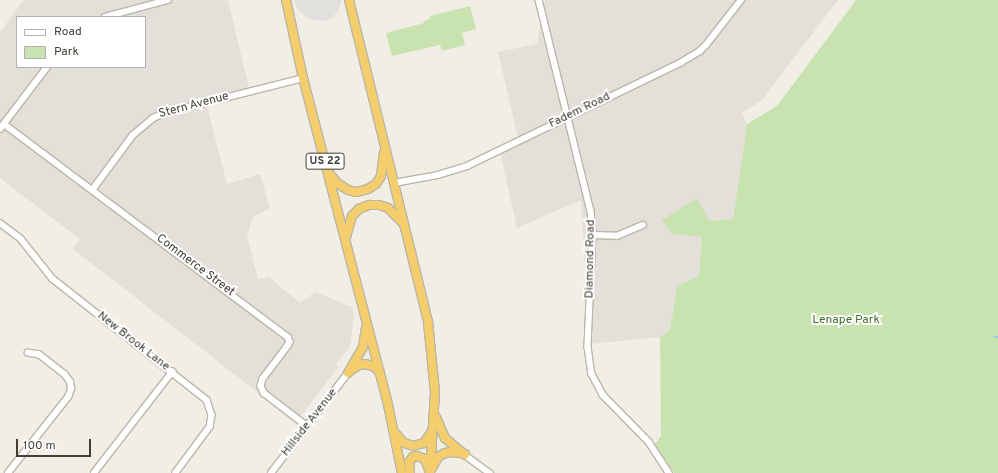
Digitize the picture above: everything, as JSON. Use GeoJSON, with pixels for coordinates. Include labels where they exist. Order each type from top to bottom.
{"type":"FeatureCollection","features":[{"type":"Feature","properties":{"kind":"highway","name":"US 22"},"geometry":{"type":"LineString","coordinates":[[286,0],[303,78],[395,433],[402,473]]}},
{"type":"Feature","properties":{"kind":"highway"},"geometry":{"type":"LineString","coordinates":[[349,0],[428,322],[434,372],[434,413],[430,472]]}},
{"type":"Feature","properties":{"kind":"highway"},"geometry":{"type":"LineString","coordinates":[[327,171],[337,183],[348,190],[361,191],[371,188],[378,182],[382,173],[384,145]]}},
{"type":"Feature","properties":{"kind":"highway"},"geometry":{"type":"LineString","coordinates":[[345,239],[348,225],[352,216],[359,209],[369,205],[379,205],[388,208],[396,214],[405,225]]}},
{"type":"Feature","properties":{"kind":"highway"},"geometry":{"type":"LineString","coordinates":[[348,373],[363,348],[367,322]]}},
{"type":"Feature","properties":{"kind":"highway"},"geometry":{"type":"LineString","coordinates":[[348,373],[357,366],[365,364],[371,365],[380,372]]}},
{"type":"Feature","properties":{"kind":"highway"},"geometry":{"type":"LineString","coordinates":[[434,413],[445,438],[466,455]]}},
{"type":"Feature","properties":{"kind":"highway"},"geometry":{"type":"LineString","coordinates":[[395,433],[404,443],[413,446],[424,443],[433,430]]}},
{"type":"Feature","properties":{"kind":"highway"},"geometry":{"type":"LineString","coordinates":[[430,472],[438,457],[443,454],[453,452],[466,455]]}},
{"type":"Feature","properties":{"kind":"highway"},"geometry":{"type":"LineString","coordinates":[[410,473],[409,462],[411,458],[417,456],[425,459],[430,472]]}},
{"type":"Feature","properties":{"kind":"street"},"geometry":{"type":"LineString","coordinates":[[109,16],[168,0]]}},
{"type":"Feature","properties":{"kind":"street","name":"Diamond Road"},"geometry":{"type":"LineString","coordinates":[[539,0],[591,211],[593,235],[588,347],[592,374],[603,395],[649,442],[669,473]]}},
{"type":"Feature","properties":{"kind":"street","name":"Fadem Road"},"geometry":{"type":"LineString","coordinates":[[394,184],[438,175],[467,166],[680,63],[700,51],[741,0]]}},
{"type":"Feature","properties":{"kind":"street"},"geometry":{"type":"LineString","coordinates":[[0,129],[45,68]]}},
{"type":"Feature","properties":{"kind":"street","name":"Stern Avenue"},"geometry":{"type":"LineString","coordinates":[[92,189],[133,135],[153,118],[165,113],[303,78]]}},
{"type":"Feature","properties":{"kind":"street","name":"Commerce Street"},"geometry":{"type":"LineString","coordinates":[[4,124],[288,337],[290,342],[288,346],[262,379],[261,386],[264,393],[307,426]]}},
{"type":"Feature","properties":{"kind":"street","name":"New Brook Lane"},"geometry":{"type":"LineString","coordinates":[[0,223],[21,239],[54,279],[203,396],[210,405],[212,415],[210,427],[176,473]]}},
{"type":"Feature","properties":{"kind":"street"},"geometry":{"type":"LineString","coordinates":[[593,235],[617,236],[643,225]]}},
{"type":"Feature","properties":{"kind":"street"},"geometry":{"type":"LineString","coordinates":[[8,473],[68,397],[71,389],[70,382],[66,375],[39,355],[28,353]]}},
{"type":"Feature","properties":{"kind":"street"},"geometry":{"type":"LineString","coordinates":[[94,473],[172,372]]}},
{"type":"Feature","properties":{"kind":"street","name":"Hillside Avenue"},"geometry":{"type":"LineString","coordinates":[[271,473],[348,373]]}},
{"type":"Feature","properties":{"kind":"street"},"geometry":{"type":"LineString","coordinates":[[466,455],[490,473]]}},
{"type":"Feature","properties":{"kind":"shaded area"},"geometry":{"type":"Polygon","coordinates":[[[24,0],[228,0],[250,92],[206,103],[227,184],[260,174],[270,208],[253,217],[247,236],[258,279],[269,277],[300,303],[315,292],[352,307],[354,316],[350,347],[336,364],[338,367],[337,369],[296,422],[73,249],[80,239],[0,178],[0,32],[24,0]]]}},
{"type":"Feature","properties":{"kind":"shaded area"},"geometry":{"type":"Polygon","coordinates":[[[294,0],[341,0],[341,4],[338,11],[332,18],[324,21],[310,19],[298,10],[294,0]]]}},
{"type":"Feature","properties":{"kind":"shaded area"},"geometry":{"type":"Polygon","coordinates":[[[545,0],[838,0],[762,100],[742,113],[747,124],[733,219],[709,221],[672,234],[702,237],[699,276],[677,286],[670,330],[660,337],[589,344],[581,200],[517,228],[500,151],[519,142],[498,52],[537,44],[545,0]]]}},
{"type":"Feature","properties":{"kind":"green space","name":"Lenape Park"},"geometry":{"type":"Polygon","coordinates":[[[856,0],[998,0],[998,473],[674,473],[655,444],[661,436],[660,337],[670,330],[677,286],[699,276],[702,237],[672,234],[662,220],[697,198],[709,221],[733,219],[747,124],[777,106],[856,0]]]}},
{"type":"Feature","properties":{"kind":"green space"},"geometry":{"type":"Polygon","coordinates":[[[470,6],[476,29],[462,33],[465,45],[442,51],[440,45],[392,56],[386,33],[424,23],[424,21],[430,19],[430,16],[470,6]]]}}]}
